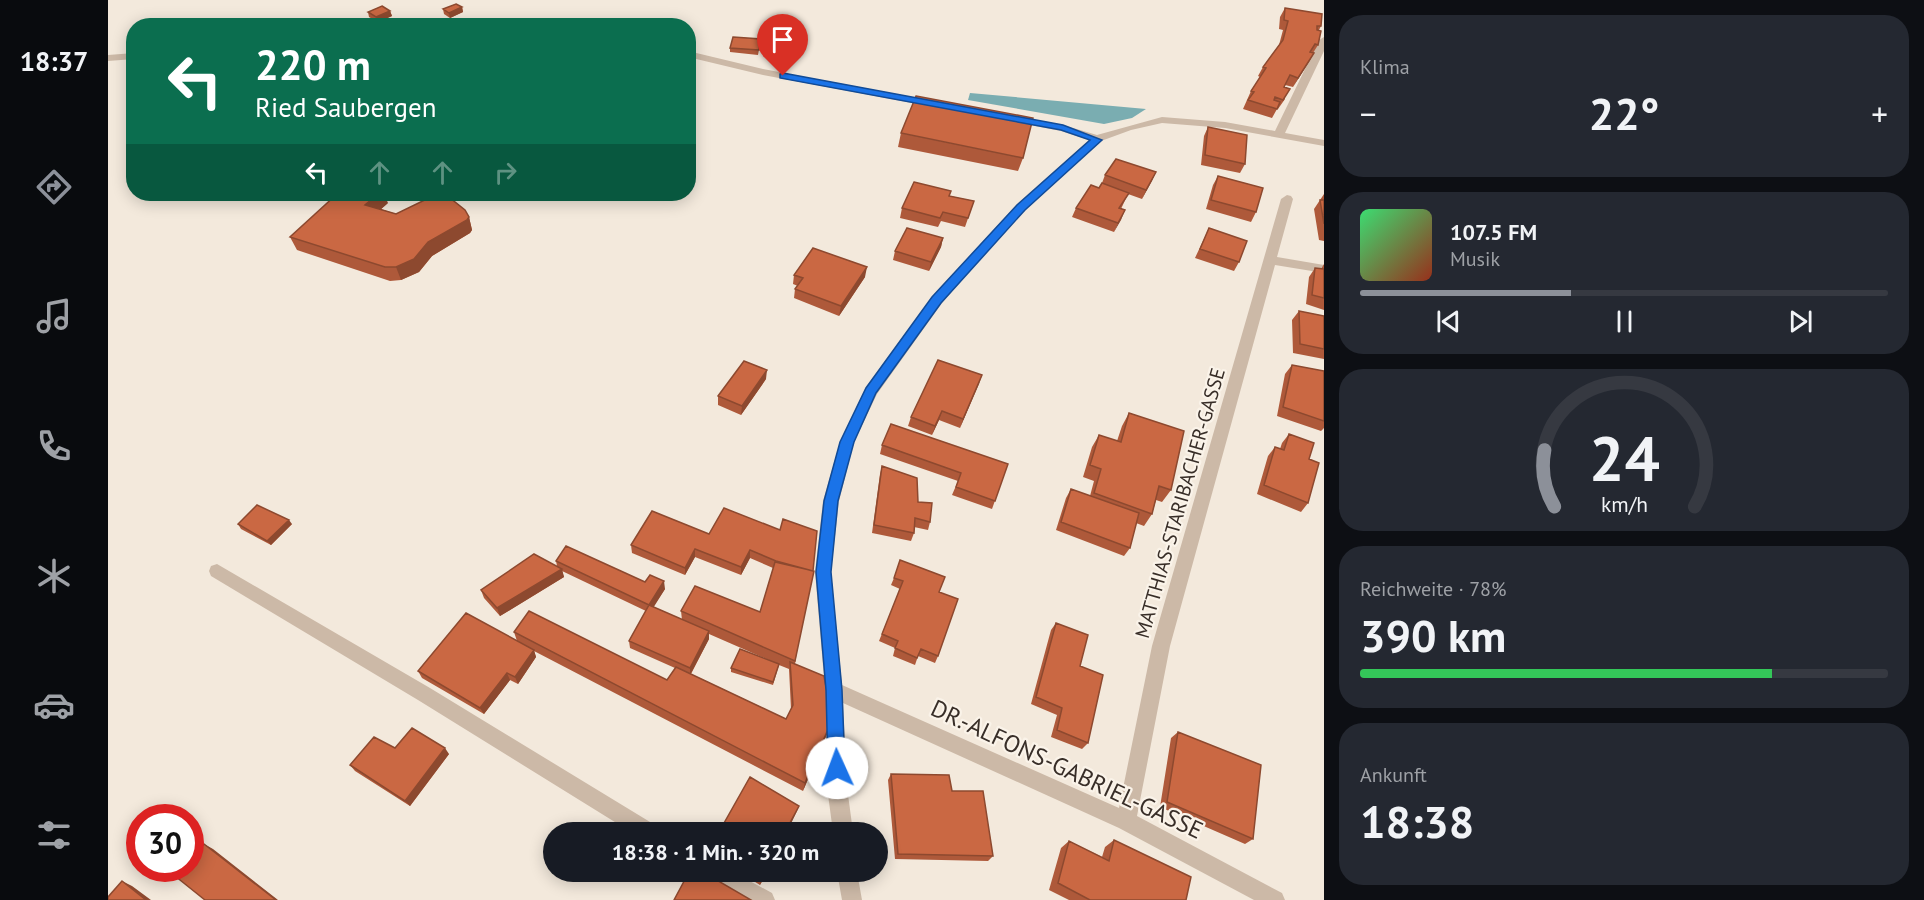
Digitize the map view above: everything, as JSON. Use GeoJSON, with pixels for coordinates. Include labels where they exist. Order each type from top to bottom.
{"type":"FeatureCollection","features":[{"type":"Feature","properties":{"kind":"street"},"geometry":{"type":"LineString","coordinates":[[1279,134],[1324,40]]}},
{"type":"Feature","properties":{"kind":"street"},"geometry":{"type":"LineString","coordinates":[[696,56],[775,74],[946,106]]}},
{"type":"Feature","properties":{"kind":"street"},"geometry":{"type":"LineString","coordinates":[[108,58],[126,57]]}},
{"type":"Feature","properties":{"kind":"street"},"geometry":{"type":"LineString","coordinates":[[1004,117],[1063,128],[1097,140]]}},
{"type":"Feature","properties":{"kind":"street"},"geometry":{"type":"LineString","coordinates":[[842,822],[837,787],[834,690],[823,572],[831,501],[847,442],[871,391],[937,300],[977,254],[1045,185],[1097,140],[1128,128],[1162,120],[1195,121],[1324,143]]}},
{"type":"Feature","properties":{"kind":"street","name":"MATTHIAS-STARIBACHER-GASSE"},"geometry":{"type":"LineString","coordinates":[[1126,821],[1161,646],[1272,260],[1287,199]]}},
{"type":"Feature","properties":{"kind":"street"},"geometry":{"type":"LineString","coordinates":[[1272,260],[1324,269]]}},
{"type":"Feature","properties":{"kind":"street"},"geometry":{"type":"LineString","coordinates":[[217,571],[424,694],[632,822]]}},
{"type":"Feature","properties":{"kind":"street","name":"DR.-ALFONS-GABRIEL-GASSE"},"geometry":{"type":"LineString","coordinates":[[834,690],[1126,821],[1275,900]]}},
{"type":"Feature","properties":{"kind":"street"},"geometry":{"type":"LineString","coordinates":[[732,882],[765,900]]}},
{"type":"Feature","properties":{"kind":"street"},"geometry":{"type":"LineString","coordinates":[[849,882],[852,900]]}},
{"type":"Feature","properties":{"kind":"water"},"geometry":{"type":"Polygon","coordinates":[[[970,93],[1146,109],[1132,118],[1104,124],[968,100],[970,93]]]}},
{"type":"Feature","properties":{"kind":"building"},"geometry":{"type":"Polygon","coordinates":[[[456,4],[462,7],[449,13],[443,9],[456,4]]]}},
{"type":"Feature","properties":{"kind":"building"},"geometry":{"type":"Polygon","coordinates":[[[382,6],[390,11],[376,17],[368,12],[382,6]]]}},
{"type":"Feature","properties":{"kind":"building"},"geometry":{"type":"Polygon","coordinates":[[[1285,8],[1322,14],[1321,26],[1317,26],[1317,30],[1321,31],[1318,45],[1315,44],[1310,52],[1314,53],[1298,78],[1290,75],[1284,87],[1290,89],[1283,100],[1275,97],[1274,100],[1280,102],[1277,109],[1248,100],[1266,68],[1263,67],[1283,40],[1288,21],[1284,20],[1285,8]]]}},
{"type":"Feature","properties":{"kind":"building"},"geometry":{"type":"Polygon","coordinates":[[[733,37],[761,39],[759,50],[730,48],[733,37]]]}},
{"type":"Feature","properties":{"kind":"building"},"geometry":{"type":"Polygon","coordinates":[[[916,96],[1033,118],[1023,158],[901,133],[916,96]]]}},
{"type":"Feature","properties":{"kind":"building"},"geometry":{"type":"Polygon","coordinates":[[[1208,127],[1247,135],[1245,164],[1205,155],[1208,127]]]}},
{"type":"Feature","properties":{"kind":"building"},"geometry":{"type":"Polygon","coordinates":[[[1116,159],[1156,172],[1146,190],[1105,175],[1116,159]]]}},
{"type":"Feature","properties":{"kind":"building"},"geometry":{"type":"Polygon","coordinates":[[[1218,176],[1263,188],[1256,212],[1211,200],[1218,176]]]}},
{"type":"Feature","properties":{"kind":"building"},"geometry":{"type":"Polygon","coordinates":[[[914,182],[951,191],[949,196],[974,201],[968,218],[943,212],[940,218],[902,208],[914,182]]]}},
{"type":"Feature","properties":{"kind":"building"},"geometry":{"type":"Polygon","coordinates":[[[1102,183],[1129,193],[1119,208],[1125,210],[1118,223],[1076,208],[1091,185],[1099,188],[1102,183]]]}},
{"type":"Feature","properties":{"kind":"building"},"geometry":{"type":"Polygon","coordinates":[[[1320,200],[1324,200],[1324,224],[1320,200]]]}},
{"type":"Feature","properties":{"kind":"building"},"geometry":{"type":"Polygon","coordinates":[[[329,201],[370,201],[365,205],[396,214],[423,201],[454,201],[465,210],[469,217],[428,242],[414,259],[396,267],[385,267],[290,237],[329,201]]]}},
{"type":"Feature","properties":{"kind":"building"},"geometry":{"type":"Polygon","coordinates":[[[907,228],[943,238],[931,262],[895,251],[907,228]]]}},
{"type":"Feature","properties":{"kind":"building"},"geometry":{"type":"Polygon","coordinates":[[[1209,228],[1247,241],[1239,262],[1200,249],[1209,228]]]}},
{"type":"Feature","properties":{"kind":"building"},"geometry":{"type":"Polygon","coordinates":[[[813,248],[867,267],[841,306],[795,289],[803,278],[794,275],[813,248]]]}},
{"type":"Feature","properties":{"kind":"building"},"geometry":{"type":"Polygon","coordinates":[[[1315,268],[1324,269],[1324,298],[1312,295],[1315,268]]]}},
{"type":"Feature","properties":{"kind":"building"},"geometry":{"type":"Polygon","coordinates":[[[1299,311],[1324,316],[1324,349],[1300,344],[1299,311]]]}},
{"type":"Feature","properties":{"kind":"building"},"geometry":{"type":"Polygon","coordinates":[[[938,360],[982,375],[963,419],[942,411],[935,426],[911,417],[938,360]]]}},
{"type":"Feature","properties":{"kind":"building"},"geometry":{"type":"Polygon","coordinates":[[[744,361],[767,370],[742,406],[718,396],[744,361]]]}},
{"type":"Feature","properties":{"kind":"building"},"geometry":{"type":"Polygon","coordinates":[[[1292,365],[1324,371],[1324,421],[1283,407],[1292,365]]]}},
{"type":"Feature","properties":{"kind":"building"},"geometry":{"type":"Polygon","coordinates":[[[1129,413],[1184,431],[1171,490],[1159,486],[1152,514],[1094,493],[1101,469],[1090,465],[1099,435],[1121,442],[1129,413]]]}},
{"type":"Feature","properties":{"kind":"building"},"geometry":{"type":"Polygon","coordinates":[[[891,424],[1008,464],[995,501],[956,487],[961,473],[882,445],[891,424]]]}},
{"type":"Feature","properties":{"kind":"building"},"geometry":{"type":"Polygon","coordinates":[[[1289,434],[1314,443],[1309,459],[1319,463],[1308,503],[1264,485],[1275,447],[1284,450],[1289,434]]]}},
{"type":"Feature","properties":{"kind":"building"},"geometry":{"type":"Polygon","coordinates":[[[882,466],[917,478],[918,502],[932,503],[930,522],[915,518],[914,533],[874,525],[882,466]]]}},
{"type":"Feature","properties":{"kind":"building"},"geometry":{"type":"Polygon","coordinates":[[[1071,489],[1139,513],[1130,548],[1061,522],[1071,489]]]}},
{"type":"Feature","properties":{"kind":"building"},"geometry":{"type":"Polygon","coordinates":[[[257,505],[289,520],[267,541],[238,524],[257,505]]]}},
{"type":"Feature","properties":{"kind":"building"},"geometry":{"type":"Polygon","coordinates":[[[724,508],[780,530],[783,519],[817,531],[813,571],[776,561],[750,550],[741,567],[695,549],[685,568],[631,545],[652,511],[709,534],[724,508]]]}},
{"type":"Feature","properties":{"kind":"building"},"geometry":{"type":"Polygon","coordinates":[[[566,546],[645,582],[650,575],[664,581],[649,605],[556,561],[566,546]]]}},
{"type":"Feature","properties":{"kind":"building"},"geometry":{"type":"Polygon","coordinates":[[[534,554],[562,569],[497,608],[481,590],[534,554]]]}},
{"type":"Feature","properties":{"kind":"building"},"geometry":{"type":"Polygon","coordinates":[[[900,560],[945,577],[939,592],[958,599],[938,656],[921,649],[917,658],[895,648],[898,641],[882,634],[903,581],[894,578],[900,560]]]}},
{"type":"Feature","properties":{"kind":"building"},"geometry":{"type":"Polygon","coordinates":[[[775,562],[814,571],[795,661],[681,611],[695,586],[760,612],[775,562]]]}},
{"type":"Feature","properties":{"kind":"building"},"geometry":{"type":"Polygon","coordinates":[[[649,605],[709,631],[690,668],[629,641],[649,605]]]}},
{"type":"Feature","properties":{"kind":"building"},"geometry":{"type":"Polygon","coordinates":[[[529,611],[667,680],[676,667],[786,719],[793,705],[790,662],[824,676],[832,720],[805,783],[514,632],[529,611]]]}},
{"type":"Feature","properties":{"kind":"building"},"geometry":{"type":"Polygon","coordinates":[[[466,613],[534,650],[515,677],[507,673],[480,708],[418,671],[466,613]]]}},
{"type":"Feature","properties":{"kind":"building"},"geometry":{"type":"Polygon","coordinates":[[[1056,623],[1088,635],[1080,666],[1103,675],[1088,743],[1057,730],[1062,708],[1036,697],[1056,623]]]}},
{"type":"Feature","properties":{"kind":"building"},"geometry":{"type":"Polygon","coordinates":[[[740,649],[779,664],[773,682],[731,668],[740,649]]]}},
{"type":"Feature","properties":{"kind":"building"},"geometry":{"type":"Polygon","coordinates":[[[412,728],[445,748],[405,801],[350,765],[374,737],[395,748],[412,728]]]}},
{"type":"Feature","properties":{"kind":"building"},"geometry":{"type":"Polygon","coordinates":[[[1178,732],[1261,765],[1253,839],[1167,802],[1178,732]]]}},
{"type":"Feature","properties":{"kind":"building"},"geometry":{"type":"Polygon","coordinates":[[[891,774],[949,775],[952,791],[983,791],[993,856],[898,854],[891,774]]]}},
{"type":"Feature","properties":{"kind":"building"},"geometry":{"type":"Polygon","coordinates":[[[750,777],[799,806],[790,822],[725,822],[750,777]]]}},
{"type":"Feature","properties":{"kind":"building"},"geometry":{"type":"Polygon","coordinates":[[[1114,840],[1191,877],[1186,900],[1090,900],[1058,883],[1069,841],[1109,861],[1114,840]]]}},
{"type":"Feature","properties":{"kind":"building"},"geometry":{"type":"Polygon","coordinates":[[[204,844],[276,900],[205,900],[182,882],[204,882],[204,844]]]}},
{"type":"Feature","properties":{"kind":"building"},"geometry":{"type":"Polygon","coordinates":[[[122,881],[146,900],[108,900],[122,881]]]}},
{"type":"Feature","properties":{"kind":"building"},"geometry":{"type":"Polygon","coordinates":[[[684,882],[720,882],[751,900],[674,900],[684,882]]]}},
{"type":"Feature","properties":{"kind":"route"},"geometry":{"type":"LineString","coordinates":[[783,76],[1063,128],[1097,140],[1021,207],[937,300],[871,391],[847,442],[831,501],[823,572],[834,690],[837,768]]}}]}
